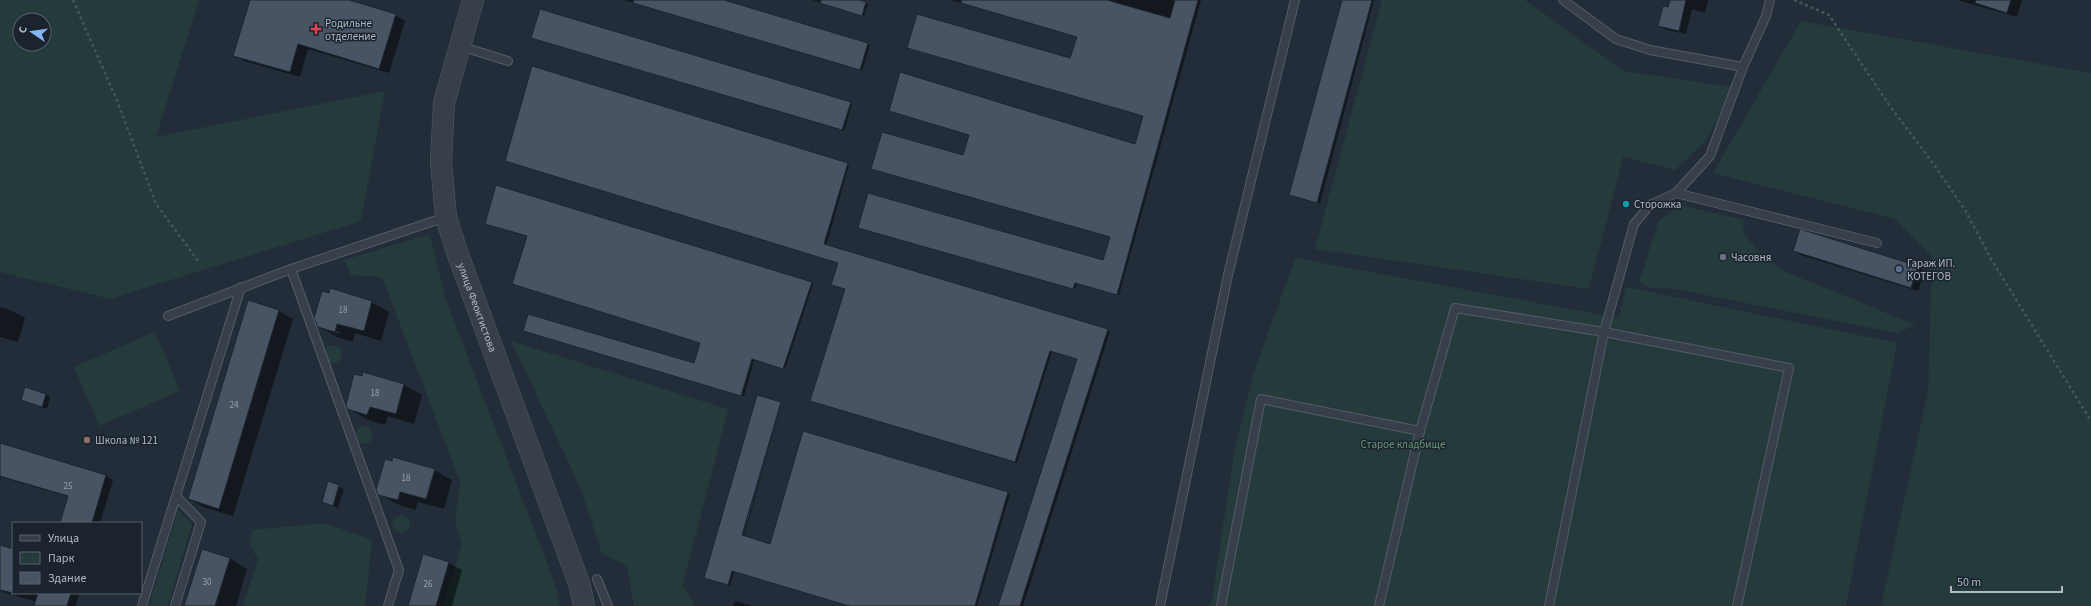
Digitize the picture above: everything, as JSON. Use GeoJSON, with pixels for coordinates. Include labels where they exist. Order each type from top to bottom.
{"type":"FeatureCollection","features":[{"type":"Feature","properties":{"kind":"street","name":"улица Феоктистова"},"geometry":{"type":"LineString","coordinates":[[474,0],[444,103],[441,162],[446,216],[457,252],[580,586],[584,606]]}},
{"type":"Feature","properties":{"kind":"lane"},"geometry":{"type":"LineString","coordinates":[[1160,606],[1228,275],[1295,0]]}},
{"type":"Feature","properties":{"kind":"lane"},"geometry":{"type":"LineString","coordinates":[[1563,0],[1616,39],[1650,50],[1743,67]]}},
{"type":"Feature","properties":{"kind":"lane"},"geometry":{"type":"LineString","coordinates":[[1549,606],[1604,332],[1634,224],[1650,205],[1676,193],[1710,156],[1743,67],[1766,16],[1770,0]]}},
{"type":"Feature","properties":{"kind":"lane"},"geometry":{"type":"LineString","coordinates":[[460,45],[508,61]]}},
{"type":"Feature","properties":{"kind":"lane"},"geometry":{"type":"LineString","coordinates":[[1676,193],[1877,243]]}},
{"type":"Feature","properties":{"kind":"lane"},"geometry":{"type":"LineString","coordinates":[[168,316],[291,269],[446,216]]}},
{"type":"Feature","properties":{"kind":"lane"},"geometry":{"type":"LineString","coordinates":[[291,269],[399,570],[388,606]]}},
{"type":"Feature","properties":{"kind":"lane"},"geometry":{"type":"LineString","coordinates":[[142,606],[241,287]]}},
{"type":"Feature","properties":{"kind":"lane"},"geometry":{"type":"LineString","coordinates":[[1380,606],[1420,431],[1455,308],[1604,332],[1789,368],[1737,606]]}},
{"type":"Feature","properties":{"kind":"lane"},"geometry":{"type":"LineString","coordinates":[[1221,606],[1261,399],[1420,431]]}},
{"type":"Feature","properties":{"kind":"lane"},"geometry":{"type":"LineString","coordinates":[[175,606],[202,522],[176,496]]}},
{"type":"Feature","properties":{"kind":"lane"},"geometry":{"type":"LineString","coordinates":[[597,579],[608,606]]}},
{"type":"Feature","properties":{"kind":"path"},"geometry":{"type":"LineString","coordinates":[[73,0],[118,103],[156,204],[199,262]]}},
{"type":"Feature","properties":{"kind":"path"},"geometry":{"type":"LineString","coordinates":[[1794,0],[1829,15],[1889,105],[1930,159],[1965,210],[2010,291],[2091,421]]}},
{"type":"Feature","properties":{"kind":"green space"},"geometry":{"type":"Polygon","coordinates":[[[0,0],[199,0],[156,137],[385,91],[361,221],[110,299],[0,272],[0,0]]]}},
{"type":"Feature","properties":{"kind":"green space"},"geometry":{"type":"Polygon","coordinates":[[[1382,0],[1525,0],[1624,71],[1738,88],[1704,143],[1675,170],[1623,157],[1589,289],[1315,249],[1382,0]]]}},
{"type":"Feature","properties":{"kind":"green space"},"geometry":{"type":"Polygon","coordinates":[[[1801,21],[2091,73],[2091,606],[1881,606],[1928,391],[1932,256],[1895,219],[1713,173],[1801,21]]]}},
{"type":"Feature","properties":{"kind":"green space"},"geometry":{"type":"Polygon","coordinates":[[[1681,205],[1744,220],[1743,232],[1763,257],[1786,272],[1916,325],[1896,333],[1675,289],[1649,288],[1639,282],[1658,222],[1681,205]]]}},
{"type":"Feature","properties":{"kind":"green space"},"geometry":{"type":"Polygon","coordinates":[[[430,234],[446,300],[557,589],[560,606],[443,606],[462,543],[455,521],[460,482],[382,277],[351,275],[344,260],[430,234]]]}},
{"type":"Feature","properties":{"kind":"green space","name":"Старое кладбище"},"geometry":{"type":"Polygon","coordinates":[[[1295,258],[1619,318],[1626,287],[1897,343],[1846,606],[1208,606],[1212,600],[1234,453],[1253,375],[1295,258]]]}},
{"type":"Feature","properties":{"kind":"green space"},"geometry":{"type":"Polygon","coordinates":[[[155,332],[180,391],[99,426],[74,367],[155,332]]]}},
{"type":"Feature","properties":{"kind":"green space"},"geometry":{"type":"Polygon","coordinates":[[[511,341],[728,409],[683,585],[694,604],[693,606],[634,606],[627,566],[602,554],[580,487],[511,341]]]}},
{"type":"Feature","properties":{"kind":"green space"},"geometry":{"type":"Polygon","coordinates":[[[333,345],[339,348],[342,354],[339,360],[333,363],[327,360],[324,354],[327,348],[333,345]]]}},
{"type":"Feature","properties":{"kind":"green space"},"geometry":{"type":"Polygon","coordinates":[[[364,426],[370,429],[373,435],[370,441],[364,444],[358,441],[355,435],[358,429],[364,426]]]}},
{"type":"Feature","properties":{"kind":"green space"},"geometry":{"type":"Polygon","coordinates":[[[178,510],[192,524],[168,606],[149,606],[178,510]]]}},
{"type":"Feature","properties":{"kind":"green space"},"geometry":{"type":"Polygon","coordinates":[[[401,515],[407,518],[410,524],[407,530],[401,533],[395,530],[392,524],[395,518],[401,515]]]}},
{"type":"Feature","properties":{"kind":"green space"},"geometry":{"type":"Polygon","coordinates":[[[325,523],[372,540],[365,606],[243,606],[258,559],[249,544],[252,530],[325,523]]]}},
{"type":"Feature","properties":{"kind":"building","name":"Родильне отделение"},"geometry":{"type":"Polygon","coordinates":[[[250,0],[349,0],[396,14],[379,69],[298,44],[290,72],[233,56],[250,0]]]}},
{"type":"Feature","properties":{"kind":"building"},"geometry":{"type":"Polygon","coordinates":[[[634,0],[724,0],[868,43],[860,70],[633,3],[634,0]]]}},
{"type":"Feature","properties":{"kind":"building"},"geometry":{"type":"Polygon","coordinates":[[[821,0],[859,0],[866,2],[862,16],[820,3],[821,0]]]}},
{"type":"Feature","properties":{"kind":"building"},"geometry":{"type":"Polygon","coordinates":[[[962,0],[1107,0],[1170,18],[1175,0],[1198,0],[1117,295],[1075,283],[1073,289],[858,228],[868,193],[1103,260],[1110,237],[871,169],[882,132],[963,155],[969,135],[889,111],[900,72],[1135,144],[1143,116],[907,48],[917,14],[1070,58],[1077,37],[961,3],[962,0]]]}},
{"type":"Feature","properties":{"kind":"building"},"geometry":{"type":"Polygon","coordinates":[[[1342,0],[1372,0],[1317,203],[1289,195],[1342,0]]]}},
{"type":"Feature","properties":{"kind":"building"},"geometry":{"type":"Polygon","coordinates":[[[1670,0],[1686,0],[1679,31],[1658,26],[1663,6],[1668,7],[1670,0]]]}},
{"type":"Feature","properties":{"kind":"building"},"geometry":{"type":"Polygon","coordinates":[[[1976,0],[2011,0],[2007,13],[1975,3],[1976,0]]]}},
{"type":"Feature","properties":{"kind":"building"},"geometry":{"type":"Polygon","coordinates":[[[540,9],[851,102],[842,130],[531,38],[540,9]]]}},
{"type":"Feature","properties":{"kind":"building"},"geometry":{"type":"Polygon","coordinates":[[[532,66],[848,163],[824,244],[1108,329],[1020,606],[998,606],[1077,359],[1050,351],[1015,462],[810,401],[845,289],[831,285],[838,263],[505,161],[532,66]]]}},
{"type":"Feature","properties":{"kind":"building"},"geometry":{"type":"Polygon","coordinates":[[[496,185],[812,282],[783,369],[752,359],[741,396],[523,331],[528,314],[694,363],[700,343],[512,284],[527,236],[485,224],[496,185]]]}},
{"type":"Feature","properties":{"kind":"building"},"geometry":{"type":"Polygon","coordinates":[[[1800,229],[1918,266],[1911,288],[1793,251],[1800,229]]]}},
{"type":"Feature","properties":{"kind":"building"},"geometry":{"type":"Polygon","coordinates":[[[330,288],[372,301],[364,331],[337,324],[335,332],[318,327],[314,318],[322,291],[329,293],[330,288]]]}},
{"type":"Feature","properties":{"kind":"building"},"geometry":{"type":"Polygon","coordinates":[[[248,300],[279,310],[219,509],[188,499],[248,300]]]}},
{"type":"Feature","properties":{"kind":"building"},"geometry":{"type":"Polygon","coordinates":[[[363,372],[404,384],[396,414],[370,407],[367,415],[347,409],[346,405],[354,374],[362,376],[363,372]]]}},
{"type":"Feature","properties":{"kind":"building"},"geometry":{"type":"Polygon","coordinates":[[[25,387],[46,394],[42,407],[21,400],[25,387]]]}},
{"type":"Feature","properties":{"kind":"building"},"geometry":{"type":"Polygon","coordinates":[[[757,395],[781,402],[742,535],[770,544],[803,431],[1008,492],[975,606],[849,606],[732,571],[728,585],[704,578],[757,395]]]}},
{"type":"Feature","properties":{"kind":"building"},"geometry":{"type":"Polygon","coordinates":[[[0,443],[106,475],[92,522],[60,522],[68,496],[0,476],[0,443]]]}},
{"type":"Feature","properties":{"kind":"building"},"geometry":{"type":"Polygon","coordinates":[[[393,457],[435,469],[426,499],[400,492],[398,500],[378,495],[376,490],[385,459],[392,461],[393,457]]]}},
{"type":"Feature","properties":{"kind":"building"},"geometry":{"type":"Polygon","coordinates":[[[328,481],[339,485],[333,506],[322,502],[328,481]]]}},
{"type":"Feature","properties":{"kind":"building"},"geometry":{"type":"Polygon","coordinates":[[[0,545],[12,549],[12,593],[0,590],[0,545]]]}},
{"type":"Feature","properties":{"kind":"building"},"geometry":{"type":"Polygon","coordinates":[[[202,549],[230,558],[215,606],[184,606],[202,549]]]}},
{"type":"Feature","properties":{"kind":"building"},"geometry":{"type":"Polygon","coordinates":[[[423,554],[449,562],[436,606],[408,606],[423,554]]]}},
{"type":"Feature","properties":{"kind":"building"},"geometry":{"type":"Polygon","coordinates":[[[38,594],[71,594],[67,606],[34,606],[38,594]]]}},
{"type":"Feature","properties":{"kind":"place","name":"Родильне отделение"},"geometry":{"type":"Point","coordinates":[316,29]}},
{"type":"Feature","properties":{"kind":"place","name":"Сторожка"},"geometry":{"type":"Point","coordinates":[1626,204]}},
{"type":"Feature","properties":{"kind":"place","name":"Часовня"},"geometry":{"type":"Point","coordinates":[1723,257]}},
{"type":"Feature","properties":{"kind":"place","name":"Гараж ИП. КОТЕГОВ"},"geometry":{"type":"Point","coordinates":[1899,269]}},
{"type":"Feature","properties":{"kind":"place","name":"Школа № 121"},"geometry":{"type":"Point","coordinates":[87,440]}}]}
